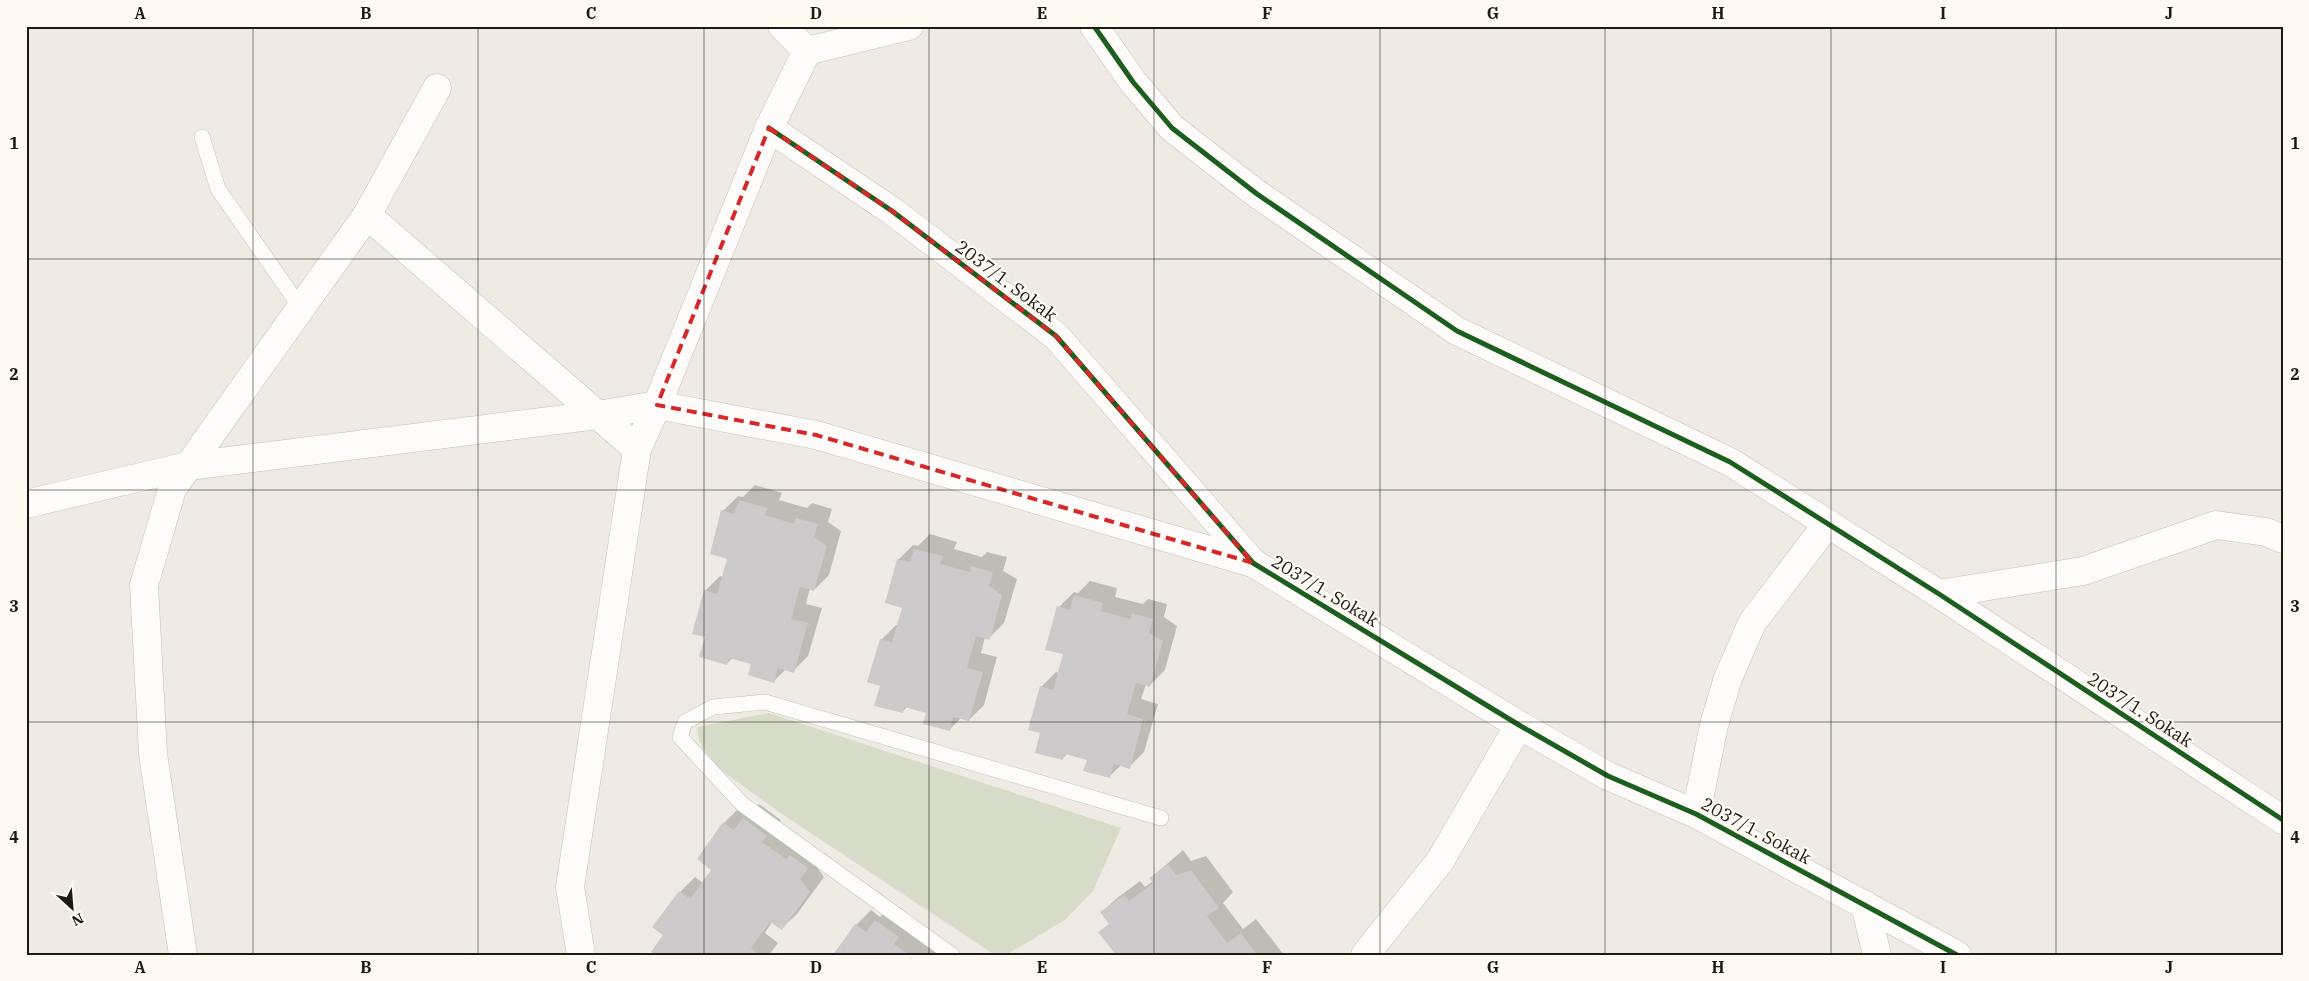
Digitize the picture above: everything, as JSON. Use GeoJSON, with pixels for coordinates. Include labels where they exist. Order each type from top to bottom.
{"type":"FeatureCollection","features":[{"type":"Feature","properties":{"kind":"street"},"geometry":{"type":"LineString","coordinates":[[782,26],[807,51]]}},
{"type":"Feature","properties":{"kind":"street"},"geometry":{"type":"LineString","coordinates":[[581,955],[570,887],[637,449],[657,406],[769,128],[807,51],[909,26]]}},
{"type":"Feature","properties":{"kind":"street","name":"2037/1. Sokak"},"geometry":{"type":"LineString","coordinates":[[1094,26],[1133,82],[1172,128],[1257,194],[1457,331],[1730,462],[1939,594],[2283,820]]}},
{"type":"Feature","properties":{"kind":"street"},"geometry":{"type":"LineString","coordinates":[[183,955],[153,754],[144,585],[172,489],[367,214],[437,88]]}},
{"type":"Feature","properties":{"kind":"street","name":"2037/1. Sokak"},"geometry":{"type":"LineString","coordinates":[[769,128],[892,211],[1056,336],[1253,563],[1519,725],[1608,776],[1696,814],[1957,955]]}},
{"type":"Feature","properties":{"kind":"street"},"geometry":{"type":"LineString","coordinates":[[367,214],[637,449]]}},
{"type":"Feature","properties":{"kind":"street"},"geometry":{"type":"LineString","coordinates":[[26,504],[188,466],[657,406],[816,435],[1253,563]]}},
{"type":"Feature","properties":{"kind":"street"},"geometry":{"type":"LineString","coordinates":[[1696,814],[1714,725],[1728,678],[1752,623],[1828,523]]}},
{"type":"Feature","properties":{"kind":"street"},"geometry":{"type":"LineString","coordinates":[[1939,594],[2083,571],[2216,525],[2266,532],[2283,539]]}},
{"type":"Feature","properties":{"kind":"street"},"geometry":{"type":"LineString","coordinates":[[1365,955],[1440,861],[1519,725]]}},
{"type":"Feature","properties":{"kind":"street"},"geometry":{"type":"LineString","coordinates":[[1865,905],[1877,955]]}},
{"type":"Feature","properties":{"kind":"lane"},"geometry":{"type":"LineString","coordinates":[[202,137],[218,189],[300,307]]}},
{"type":"Feature","properties":{"kind":"lane"},"geometry":{"type":"LineString","coordinates":[[952,955],[742,804],[680,737],[685,722],[713,707],[766,702],[1161,818]]}},
{"type":"Feature","properties":{"kind":"highlighted area"},"geometry":{"type":"Polygon","coordinates":[[[769,128],[892,211],[1056,336],[1253,563],[816,435],[657,405],[769,128]]]}},
{"type":"Feature","properties":{"kind":"green space"},"geometry":{"type":"Polygon","coordinates":[[[769,713],[1121,828],[1093,891],[1065,920],[1009,953],[992,953],[779,812],[714,765],[699,741],[697,727],[769,713]]]}},
{"type":"Feature","properties":{"kind":"building"},"geometry":{"type":"Polygon","coordinates":[[[739,500],[768,508],[765,515],[794,524],[796,518],[818,524],[814,537],[827,546],[814,591],[800,587],[791,619],[808,623],[794,673],[778,668],[774,683],[748,675],[751,664],[729,658],[727,665],[699,657],[705,637],[692,634],[704,590],[717,594],[727,559],[710,554],[721,510],[734,514],[739,500]]]}},
{"type":"Feature","properties":{"kind":"building"},"geometry":{"type":"Polygon","coordinates":[[[914,549],[943,556],[940,564],[970,572],[971,566],[993,572],[989,586],[1002,595],[990,640],[976,636],[967,668],[983,672],[969,721],[953,717],[950,731],[923,724],[926,713],[904,707],[903,713],[874,706],[880,686],[867,682],[880,639],[892,642],[902,608],[885,603],[897,559],[910,562],[914,549]]]}},
{"type":"Feature","properties":{"kind":"building"},"geometry":{"type":"Polygon","coordinates":[[[1074,595],[1103,603],[1101,611],[1130,619],[1132,613],[1153,619],[1149,633],[1163,641],[1150,687],[1136,683],[1127,714],[1143,719],[1130,769],[1114,764],[1110,778],[1083,771],[1087,760],[1065,754],[1063,760],[1035,753],[1040,733],[1028,730],[1040,686],[1053,690],[1063,654],[1045,650],[1057,606],[1070,610],[1074,595]]]}},
{"type":"Feature","properties":{"kind":"building"},"geometry":{"type":"Polygon","coordinates":[[[743,818],[767,836],[762,842],[786,859],[790,855],[808,868],[800,879],[810,892],[782,930],[770,922],[751,948],[760,955],[655,955],[651,952],[663,935],[652,927],[679,891],[690,899],[711,870],[697,859],[723,822],[734,830],[743,818]]]}},
{"type":"Feature","properties":{"kind":"building"},"geometry":{"type":"Polygon","coordinates":[[[1168,864],[1176,875],[1191,870],[1219,908],[1207,916],[1227,943],[1241,933],[1257,955],[1116,955],[1098,932],[1109,924],[1100,912],[1124,895],[1129,901],[1153,883],[1149,878],[1168,864]]]}},
{"type":"Feature","properties":{"kind":"building"},"geometry":{"type":"Polygon","coordinates":[[[875,920],[899,937],[894,944],[909,955],[833,955],[855,924],[866,932],[875,920]]]}},
{"type":"Feature","properties":{"kind":"cycle path"},"geometry":{"type":"LineString","coordinates":[[1094,26],[1133,82],[1172,128],[1257,194],[1457,331],[1730,462],[1939,594],[2283,820]]}},
{"type":"Feature","properties":{"kind":"cycle path"},"geometry":{"type":"LineString","coordinates":[[769,128],[892,211],[1056,336],[1253,563],[1519,725],[1608,776],[1696,814],[1957,955]]}}]}
